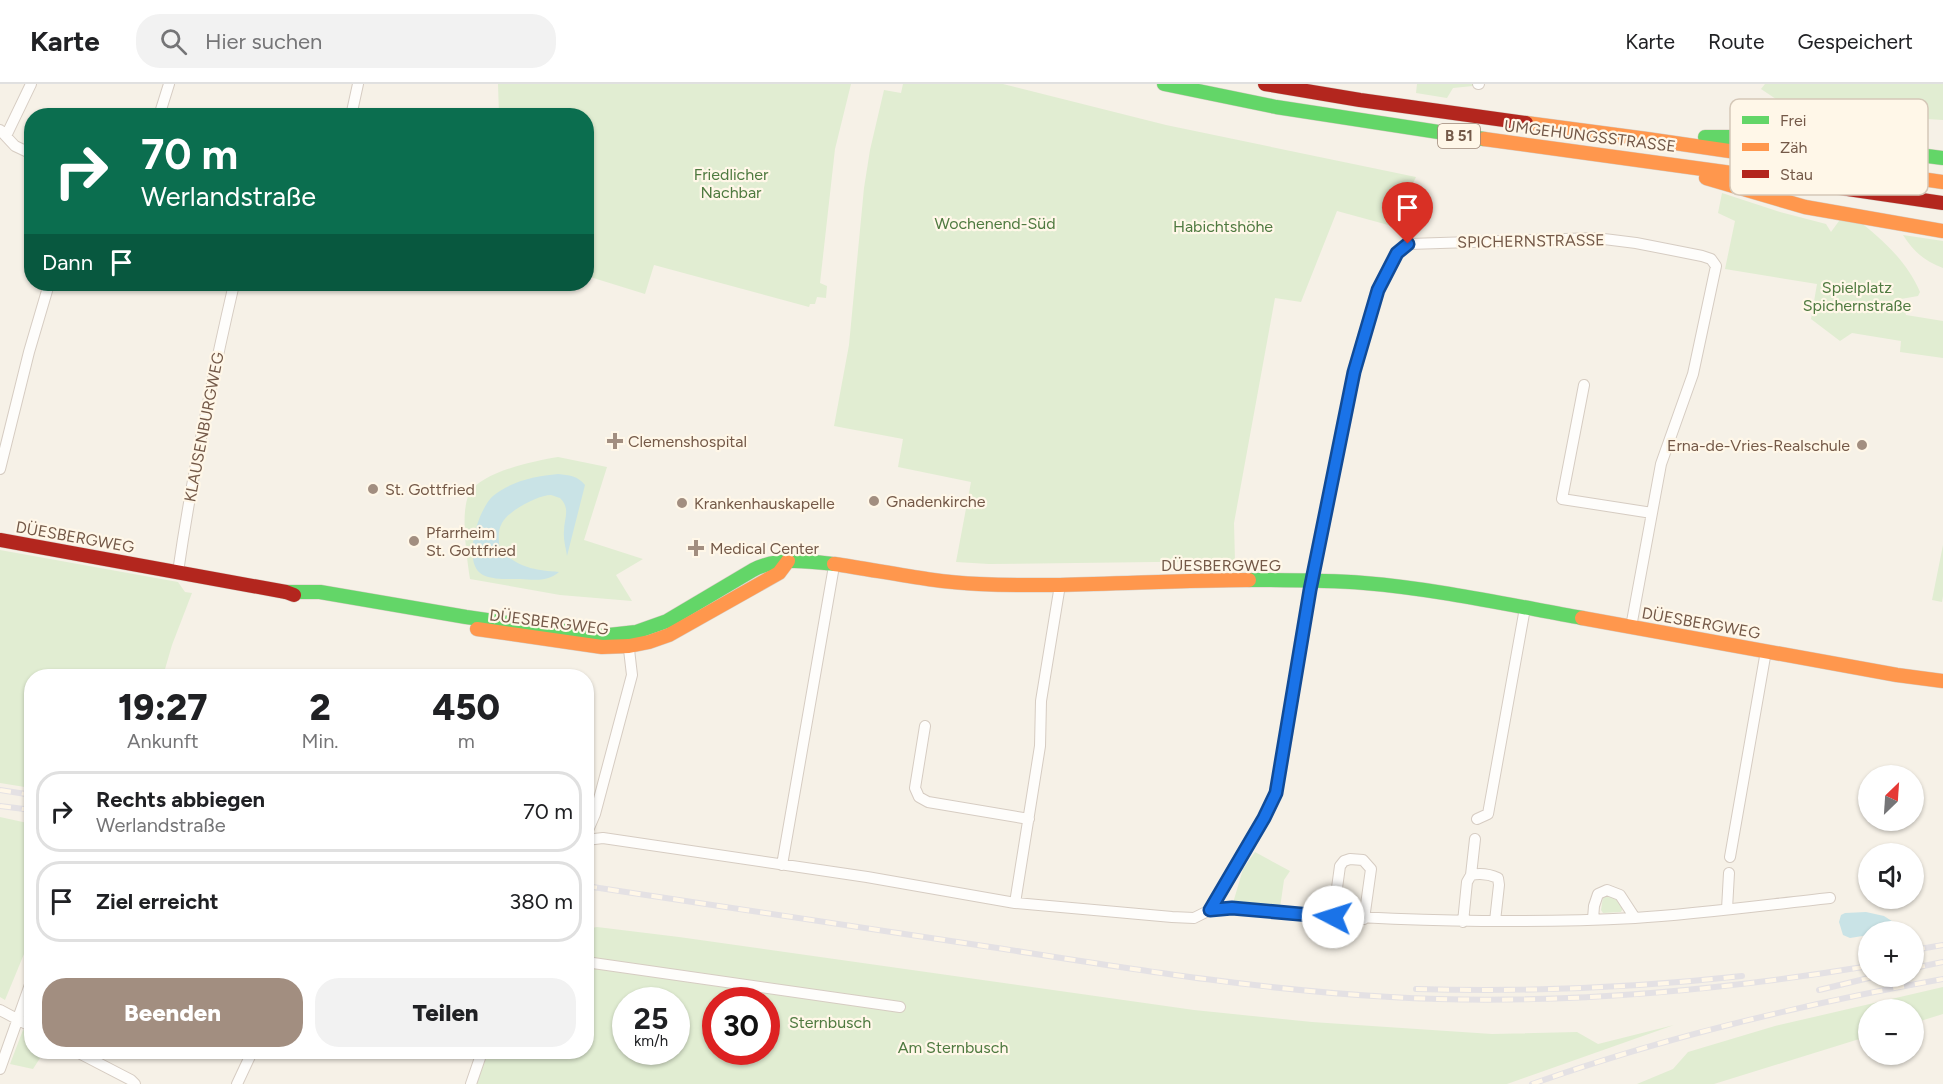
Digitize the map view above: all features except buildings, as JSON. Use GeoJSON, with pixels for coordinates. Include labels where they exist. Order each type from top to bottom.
{"type":"FeatureCollection","features":[{"type":"Feature","properties":{"kind":"main road","name":"UMGEHUNGSSTRASSE"},"geometry":{"type":"LineString","coordinates":[[1164,84],[1351,120],[1730,172]]}},
{"type":"Feature","properties":{"kind":"main road","name":"UMGEHUNGSSTRASSE"},"geometry":{"type":"LineString","coordinates":[[1265,84],[1460,116],[1730,151]]}},
{"type":"Feature","properties":{"kind":"main road"},"geometry":{"type":"LineString","coordinates":[[1645,139],[1730,137]]}},
{"type":"Feature","properties":{"kind":"main road"},"geometry":{"type":"LineString","coordinates":[[1928,156],[1943,158]]}},
{"type":"Feature","properties":{"kind":"main road"},"geometry":{"type":"LineString","coordinates":[[1643,159],[1730,185]]}},
{"type":"Feature","properties":{"kind":"main road","name":"UMGEHUNGSSTRASSE"},"geometry":{"type":"LineString","coordinates":[[1928,180],[1943,182]]}},
{"type":"Feature","properties":{"kind":"main road"},"geometry":{"type":"LineString","coordinates":[[1764,195],[1805,207],[1943,231]]}},
{"type":"Feature","properties":{"kind":"main road","name":"UMGEHUNGSSTRASSE"},"geometry":{"type":"LineString","coordinates":[[1888,195],[1943,203]]}},
{"type":"Feature","properties":{"kind":"main road","name":"DÜESBERGWEG"},"geometry":{"type":"LineString","coordinates":[[0,540],[286,592],[310,601],[523,637],[602,646],[669,635],[779,573],[788,561],[939,582],[1015,585],[1206,580],[1334,581],[1420,590],[1897,675],[1943,681]]}},
{"type":"Feature","properties":{"kind":"street"},"geometry":{"type":"LineString","coordinates":[[24,150],[15,146],[3,133],[31,84]]}},
{"type":"Feature","properties":{"kind":"street"},"geometry":{"type":"LineString","coordinates":[[162,108],[169,84]]}},
{"type":"Feature","properties":{"kind":"street"},"geometry":{"type":"LineString","coordinates":[[353,108],[358,84]]}},
{"type":"Feature","properties":{"kind":"street","name":"SPICHERNSTRASSE"},"geometry":{"type":"LineString","coordinates":[[1312,581],[1348,399],[1362,341],[1378,290],[1397,253],[1408,244],[1545,238],[1596,238],[1636,243],[1711,259],[1716,266],[1693,374],[1661,464],[1631,627]]}},
{"type":"Feature","properties":{"kind":"street"},"geometry":{"type":"LineString","coordinates":[[0,469],[28,352],[48,291]]}},
{"type":"Feature","properties":{"kind":"street","name":"KLAUSENBURGWEG"},"geometry":{"type":"LineString","coordinates":[[178,572],[200,440],[232,291]]}},
{"type":"Feature","properties":{"kind":"street"},"geometry":{"type":"LineString","coordinates":[[1584,385],[1562,499],[1652,513]]}},
{"type":"Feature","properties":{"kind":"street"},"geometry":{"type":"LineString","coordinates":[[782,865],[834,566]]}},
{"type":"Feature","properties":{"kind":"street"},"geometry":{"type":"LineString","coordinates":[[1210,910],[1264,818],[1276,793],[1312,581]]}},
{"type":"Feature","properties":{"kind":"street"},"geometry":{"type":"LineString","coordinates":[[1015,903],[1040,746],[1041,701],[1060,585]]}},
{"type":"Feature","properties":{"kind":"street"},"geometry":{"type":"LineString","coordinates":[[1478,819],[1488,814],[1525,608]]}},
{"type":"Feature","properties":{"kind":"street"},"geometry":{"type":"LineString","coordinates":[[594,816],[632,675],[628,640]]}},
{"type":"Feature","properties":{"kind":"street","name":"DÜESBERGWEG"},"geometry":{"type":"LineString","coordinates":[[1730,857],[1766,651]]}},
{"type":"Feature","properties":{"kind":"street"},"geometry":{"type":"LineString","coordinates":[[925,726],[915,788],[919,797],[928,802],[1029,819]]}},
{"type":"Feature","properties":{"kind":"street"},"geometry":{"type":"LineString","coordinates":[[594,839],[603,838],[782,865],[1015,903],[1172,917],[1194,918],[1210,910],[1232,908],[1364,919],[1462,922],[1635,918],[1830,898]]}},
{"type":"Feature","properties":{"kind":"street"},"geometry":{"type":"LineString","coordinates":[[1462,922],[1475,839]]}},
{"type":"Feature","properties":{"kind":"street"},"geometry":{"type":"LineString","coordinates":[[1333,917],[1340,866],[1344,861],[1350,859],[1364,860],[1371,869],[1364,919]]}},
{"type":"Feature","properties":{"kind":"street"},"geometry":{"type":"LineString","coordinates":[[1727,909],[1729,873]]}},
{"type":"Feature","properties":{"kind":"street"},"geometry":{"type":"LineString","coordinates":[[1471,875],[1492,875],[1498,878],[1495,921]]}},
{"type":"Feature","properties":{"kind":"street"},"geometry":{"type":"LineString","coordinates":[[1593,919],[1598,894],[1607,890],[1620,895],[1635,918]]}},
{"type":"Feature","properties":{"kind":"street"},"geometry":{"type":"LineString","coordinates":[[594,963],[900,1007]]}},
{"type":"Feature","properties":{"kind":"street"},"geometry":{"type":"LineString","coordinates":[[0,1069],[24,999]]}},
{"type":"Feature","properties":{"kind":"street"},"geometry":{"type":"LineString","coordinates":[[1,1012],[24,1023]]}},
{"type":"Feature","properties":{"kind":"street"},"geometry":{"type":"LineString","coordinates":[[90,1059],[135,1084]]}},
{"type":"Feature","properties":{"kind":"street"},"geometry":{"type":"LineString","coordinates":[[237,1084],[249,1059]]}},
{"type":"Feature","properties":{"kind":"street"},"geometry":{"type":"LineString","coordinates":[[471,1084],[480,1059]]}},
{"type":"Feature","properties":{"kind":"green space","name":"Friedlicher Nachbar"},"geometry":{"type":"Polygon","coordinates":[[[498,84],[851,84],[835,149],[820,283],[827,286],[826,298],[817,297],[815,304],[810,304],[809,307],[654,265],[645,294],[594,278],[594,108],[499,108],[498,84]]]}},
{"type":"Feature","properties":{"kind":"green space"},"geometry":{"type":"Polygon","coordinates":[[[903,84],[1003,84],[1166,125],[1416,177],[1392,226],[1337,211],[1301,302],[1275,298],[1234,523],[1235,561],[989,564],[956,562],[971,482],[898,467],[903,439],[834,426],[849,345],[864,188],[870,150],[884,90],[901,93],[903,84]]]}},
{"type":"Feature","properties":{"kind":"green space"},"geometry":{"type":"Polygon","coordinates":[[[1417,84],[1473,84],[1473,86],[1453,88],[1447,98],[1416,93],[1417,84]]]}},
{"type":"Feature","properties":{"kind":"green space"},"geometry":{"type":"Polygon","coordinates":[[[1765,84],[1943,84],[1943,120],[1928,119],[1928,99],[1776,99],[1761,89],[1765,84]]]}},
{"type":"Feature","properties":{"kind":"green space","name":"Spielplatz Spichernstraße"},"geometry":{"type":"Polygon","coordinates":[[[1722,193],[1826,224],[1831,232],[1839,221],[1855,218],[1901,260],[1915,281],[1920,292],[1918,296],[1901,299],[1906,315],[1943,321],[1943,358],[1900,352],[1901,341],[1852,333],[1840,341],[1811,319],[1817,284],[1725,269],[1735,221],[1718,213],[1722,193]]]}},
{"type":"Feature","properties":{"kind":"green space"},"geometry":{"type":"Polygon","coordinates":[[[1903,235],[1943,241],[1943,268],[1920,255],[1903,235]]]}},
{"type":"Feature","properties":{"kind":"green space"},"geometry":{"type":"Polygon","coordinates":[[[558,457],[607,467],[584,540],[643,559],[616,575],[632,601],[560,595],[470,579],[465,524],[466,502],[469,494],[475,486],[496,474],[522,465],[558,457]]]}},
{"type":"Feature","properties":{"kind":"green space"},"geometry":{"type":"Polygon","coordinates":[[[1943,545],[1943,596],[1942,602],[1932,600],[1943,545]]]}},
{"type":"Feature","properties":{"kind":"green space"},"geometry":{"type":"Polygon","coordinates":[[[0,550],[178,582],[185,592],[192,593],[165,669],[24,669],[24,787],[0,783],[0,550]]]}},
{"type":"Feature","properties":{"kind":"green space"},"geometry":{"type":"Polygon","coordinates":[[[0,817],[24,822],[24,954],[5,1000],[0,997],[0,817]]]}},
{"type":"Feature","properties":{"kind":"green space"},"geometry":{"type":"Polygon","coordinates":[[[1255,852],[1290,871],[1284,880],[1280,908],[1233,903],[1243,869],[1255,852]]]}},
{"type":"Feature","properties":{"kind":"green space"},"geometry":{"type":"Polygon","coordinates":[[[1608,895],[1619,899],[1623,908],[1621,912],[1603,913],[1601,910],[1603,897],[1608,895]]]}},
{"type":"Feature","properties":{"kind":"green space","name":"Sternbusch"},"geometry":{"type":"Polygon","coordinates":[[[597,927],[1194,1010],[1312,1022],[1492,1034],[1577,1032],[1598,1044],[1674,1025],[1507,1084],[476,1084],[485,1059],[594,1059],[594,928],[597,927]]]}},
{"type":"Feature","properties":{"kind":"green space"},"geometry":{"type":"Polygon","coordinates":[[[1943,987],[1943,1014],[1924,1020],[1924,999],[1891,999],[1943,987]]]}},
{"type":"Feature","properties":{"kind":"green space"},"geometry":{"type":"Polygon","coordinates":[[[1858,1007],[1858,1039],[1714,1084],[1637,1084],[1673,1069],[1688,1052],[1775,1026],[1858,1007]]]}},
{"type":"Feature","properties":{"kind":"green space"},"geometry":{"type":"Polygon","coordinates":[[[23,1030],[24,1059],[39,1059],[33,1069],[10,1064],[23,1030]]]}},
{"type":"Feature","properties":{"kind":"water"},"geometry":{"type":"Polygon","coordinates":[[[558,474],[576,478],[585,485],[567,556],[564,537],[565,506],[560,498],[552,495],[531,501],[510,514],[499,529],[499,537],[500,551],[514,561],[534,569],[559,572],[545,579],[536,580],[483,575],[476,569],[473,549],[477,524],[487,503],[500,491],[516,483],[558,474]]]}},
{"type":"Feature","properties":{"kind":"water"},"geometry":{"type":"Polygon","coordinates":[[[1866,912],[1884,916],[1892,921],[1858,921],[1858,937],[1850,938],[1843,935],[1839,922],[1841,915],[1866,912]]]}},
{"type":"Feature","properties":{"kind":"railway"},"geometry":{"type":"LineString","coordinates":[[0,790],[24,794]]}},
{"type":"Feature","properties":{"kind":"railway"},"geometry":{"type":"LineString","coordinates":[[0,806],[24,809]]}},
{"type":"Feature","properties":{"kind":"railway"},"geometry":{"type":"LineString","coordinates":[[594,887],[1197,978],[1342,994],[1511,1000],[1631,995],[1750,983],[1858,968]]}},
{"type":"Feature","properties":{"kind":"railway"},"geometry":{"type":"LineString","coordinates":[[1924,948],[1943,945]]}},
{"type":"Feature","properties":{"kind":"railway"},"geometry":{"type":"LineString","coordinates":[[1924,966],[1943,962]]}},
{"type":"Feature","properties":{"kind":"railway"},"geometry":{"type":"LineString","coordinates":[[1416,989],[1579,988],[1661,984],[1742,976]]}},
{"type":"Feature","properties":{"kind":"railway"},"geometry":{"type":"LineString","coordinates":[[1532,1084],[1633,1051],[1735,1023],[1839,999],[1943,979]]}},
{"type":"Feature","properties":{"kind":"railway"},"geometry":{"type":"LineString","coordinates":[[1819,990],[1858,981]]}},
{"type":"Feature","properties":{"kind":"traffic: fast"},"geometry":{"type":"LineString","coordinates":[[1164,84],[1276,107],[1484,139]]}},
{"type":"Feature","properties":{"kind":"traffic: fast"},"geometry":{"type":"LineString","coordinates":[[1705,137],[1730,137]]}},
{"type":"Feature","properties":{"kind":"traffic: fast"},"geometry":{"type":"LineString","coordinates":[[1928,156],[1943,158]]}},
{"type":"Feature","properties":{"kind":"traffic: fast"},"geometry":{"type":"LineString","coordinates":[[286,592],[320,592],[466,617],[600,636],[636,632],[667,621],[753,570],[772,563],[793,561],[834,564]]}},
{"type":"Feature","properties":{"kind":"traffic: fast"},"geometry":{"type":"LineString","coordinates":[[1249,580],[1335,581],[1419,589],[1582,618]]}},
{"type":"Feature","properties":{"kind":"traffic: slow"},"geometry":{"type":"LineString","coordinates":[[1526,123],[1730,151]]}},
{"type":"Feature","properties":{"kind":"traffic: slow"},"geometry":{"type":"LineString","coordinates":[[1484,139],[1730,173]]}},
{"type":"Feature","properties":{"kind":"traffic: slow"},"geometry":{"type":"LineString","coordinates":[[1706,178],[1730,185]]}},
{"type":"Feature","properties":{"kind":"traffic: slow"},"geometry":{"type":"LineString","coordinates":[[1928,180],[1943,182]]}},
{"type":"Feature","properties":{"kind":"traffic: slow"},"geometry":{"type":"LineString","coordinates":[[1764,195],[1805,207],[1943,231]]}},
{"type":"Feature","properties":{"kind":"traffic: slow"},"geometry":{"type":"LineString","coordinates":[[477,629],[602,647],[629,646],[649,642],[669,635],[779,573],[788,561]]}},
{"type":"Feature","properties":{"kind":"traffic: slow"},"geometry":{"type":"LineString","coordinates":[[834,564],[925,579],[979,584],[1046,585],[1249,580]]}},
{"type":"Feature","properties":{"kind":"traffic: slow"},"geometry":{"type":"LineString","coordinates":[[1582,618],[1897,675],[1943,681]]}},
{"type":"Feature","properties":{"kind":"traffic: jam"},"geometry":{"type":"LineString","coordinates":[[1265,84],[1526,123]]}},
{"type":"Feature","properties":{"kind":"traffic: jam"},"geometry":{"type":"LineString","coordinates":[[1889,195],[1943,203]]}},
{"type":"Feature","properties":{"kind":"traffic: jam"},"geometry":{"type":"LineString","coordinates":[[0,540],[294,595]]}},
{"type":"Feature","properties":{"kind":"place","name":"Clemenshospital"},"geometry":{"type":"Point","coordinates":[615,441]}},
{"type":"Feature","properties":{"kind":"place","name":"Erna-de-Vries-Realschule"},"geometry":{"type":"Point","coordinates":[1862,445]}},
{"type":"Feature","properties":{"kind":"place","name":"St. Gottfried"},"geometry":{"type":"Point","coordinates":[373,489]}},
{"type":"Feature","properties":{"kind":"place","name":"Gnadenkirche"},"geometry":{"type":"Point","coordinates":[874,501]}},
{"type":"Feature","properties":{"kind":"place","name":"Krankenhauskapelle"},"geometry":{"type":"Point","coordinates":[682,503]}},
{"type":"Feature","properties":{"kind":"place","name":"Pfarrheim St. Gottfried"},"geometry":{"type":"Point","coordinates":[414,541]}},
{"type":"Feature","properties":{"kind":"place","name":"Medical Center"},"geometry":{"type":"Point","coordinates":[696,548]}},
{"type":"Feature","properties":{"kind":"route"},"geometry":{"type":"LineString","coordinates":[[1333,917],[1232,908],[1210,910],[1264,818],[1276,793],[1310,590],[1354,372],[1378,290],[1397,253],[1408,244]]}},
{"type":"Feature","properties":{"kind":"park label","name":"Wochenend-Süd"},"geometry":{"type":"Point","coordinates":[995,223]}},
{"type":"Feature","properties":{"kind":"park label","name":"Habichtshöhe"},"geometry":{"type":"Point","coordinates":[1223,226]}},
{"type":"Feature","properties":{"kind":"park label","name":"Am Sternbusch"},"geometry":{"type":"Point","coordinates":[953,1047]}}]}
